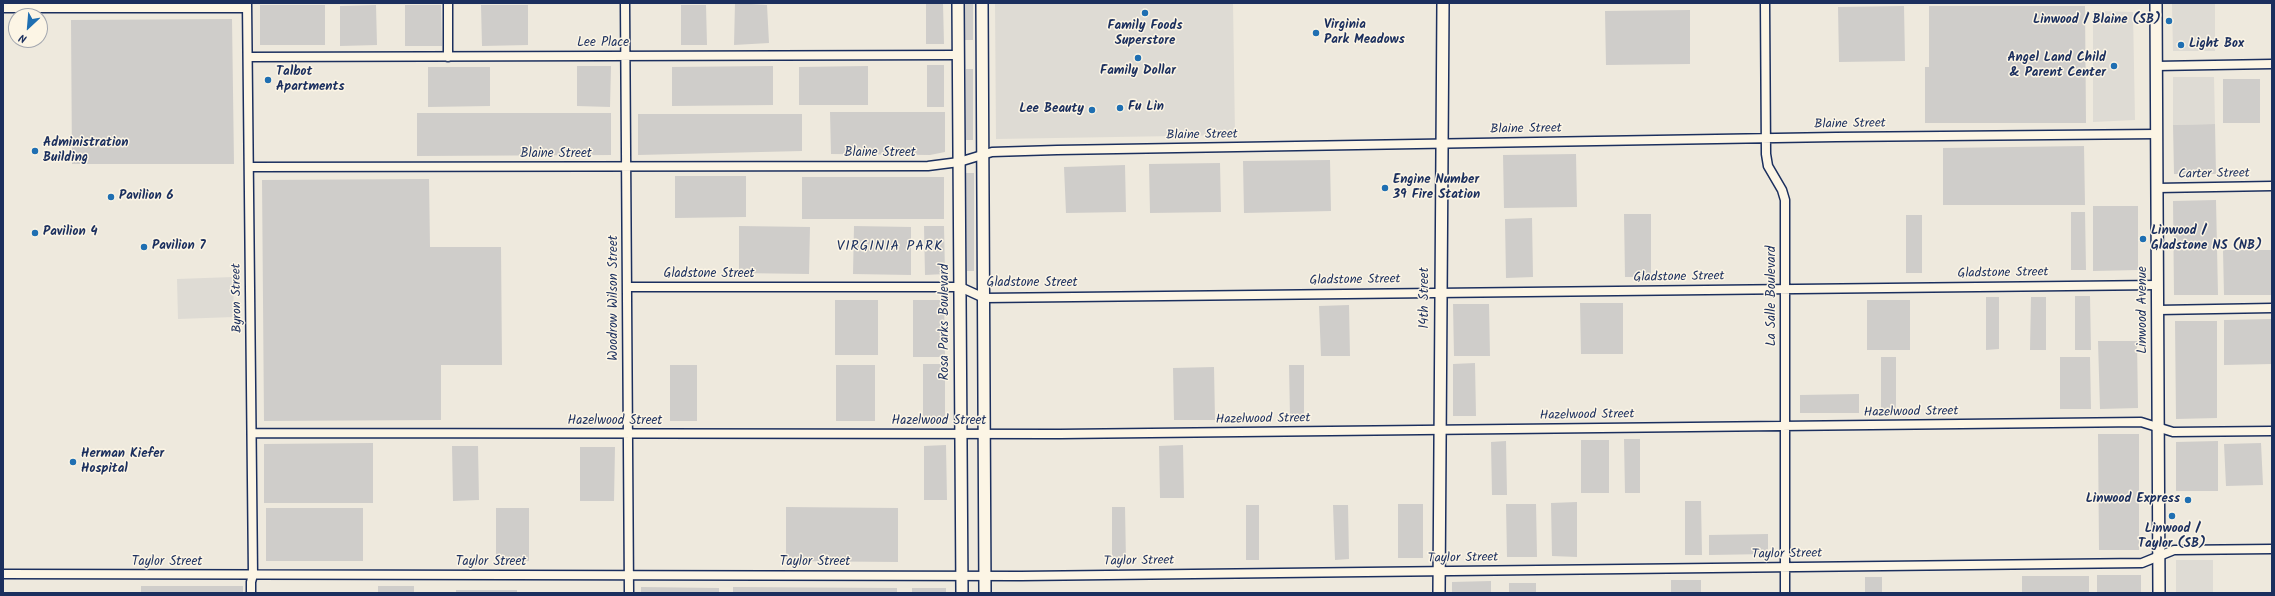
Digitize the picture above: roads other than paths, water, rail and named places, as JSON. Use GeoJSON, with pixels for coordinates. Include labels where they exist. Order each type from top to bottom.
{"type":"FeatureCollection","features":[{"type":"Feature","properties":{"kind":"street"},"geometry":{"type":"LineString","coordinates":[[448,3],[448,57]]}},
{"type":"Feature","properties":{"kind":"street","name":"Woodrow Wilson Street"},"geometry":{"type":"LineString","coordinates":[[625,3],[629,593]]}},
{"type":"Feature","properties":{"kind":"street","name":"Rosa Parks Boulevard"},"geometry":{"type":"LineString","coordinates":[[958,3],[962,593]]}},
{"type":"Feature","properties":{"kind":"street"},"geometry":{"type":"LineString","coordinates":[[982,3],[985,593]]}},
{"type":"Feature","properties":{"kind":"street","name":"14th Street"},"geometry":{"type":"LineString","coordinates":[[1439,593],[1442,3]]}},
{"type":"Feature","properties":{"kind":"street","name":"La Salle Boulevard"},"geometry":{"type":"LineString","coordinates":[[1765,3],[1766,138],[1768,166],[1785,200],[1785,593]]}},
{"type":"Feature","properties":{"kind":"street","name":"Linwood Avenue"},"geometry":{"type":"LineString","coordinates":[[2156,3],[2159,593]]}},
{"type":"Feature","properties":{"kind":"street"},"geometry":{"type":"LineString","coordinates":[[3,8],[247,5]]}},
{"type":"Feature","properties":{"kind":"street","name":"Byron Street"},"geometry":{"type":"LineString","coordinates":[[247,5],[253,575],[251,582],[251,593]]}},
{"type":"Feature","properties":{"kind":"street","name":"Lee Place"},"geometry":{"type":"LineString","coordinates":[[248,57],[958,55]]}},
{"type":"Feature","properties":{"kind":"street"},"geometry":{"type":"LineString","coordinates":[[2156,66],[2272,64]]}},
{"type":"Feature","properties":{"kind":"street","name":"Blaine Street"},"geometry":{"type":"LineString","coordinates":[[249,167],[928,166],[959,162],[992,152],[1057,150],[1766,138],[2157,134]]}},
{"type":"Feature","properties":{"kind":"street","name":"Carter Street"},"geometry":{"type":"LineString","coordinates":[[2157,188],[2272,186]]}},
{"type":"Feature","properties":{"kind":"street","name":"Gladstone Street"},"geometry":{"type":"LineString","coordinates":[[627,287],[960,287],[984,298],[2158,285]]}},
{"type":"Feature","properties":{"kind":"street"},"geometry":{"type":"LineString","coordinates":[[2158,310],[2272,308]]}},
{"type":"Feature","properties":{"kind":"street","name":"Hazelwood Street"},"geometry":{"type":"LineString","coordinates":[[252,433],[985,434],[2141,422],[2173,432],[2272,431]]}},
{"type":"Feature","properties":{"kind":"street","name":"Taylor Street"},"geometry":{"type":"LineString","coordinates":[[3,574],[985,575],[1439,571],[2142,563],[2174,550],[2272,549]]}},
{"type":"Feature","properties":{"kind":"place","name":"Family Foods Superstore"},"geometry":{"type":"Point","coordinates":[1145,13]}},
{"type":"Feature","properties":{"kind":"place","name":"Linwood / Blaine (SB)"},"geometry":{"type":"Point","coordinates":[2169,21]}},
{"type":"Feature","properties":{"kind":"place","name":"Virginia Park Meadows"},"geometry":{"type":"Point","coordinates":[1316,33]}},
{"type":"Feature","properties":{"kind":"place","name":"Light Box"},"geometry":{"type":"Point","coordinates":[2181,45]}},
{"type":"Feature","properties":{"kind":"place","name":"Family Dollar"},"geometry":{"type":"Point","coordinates":[1138,58]}},
{"type":"Feature","properties":{"kind":"place","name":"Angel Land Child & Parent Center"},"geometry":{"type":"Point","coordinates":[2114,66]}},
{"type":"Feature","properties":{"kind":"place","name":"Talbot Apartments"},"geometry":{"type":"Point","coordinates":[268,80]}},
{"type":"Feature","properties":{"kind":"place","name":"Fu Lin"},"geometry":{"type":"Point","coordinates":[1120,108]}},
{"type":"Feature","properties":{"kind":"place","name":"Lee Beauty"},"geometry":{"type":"Point","coordinates":[1092,110]}},
{"type":"Feature","properties":{"kind":"place","name":"Administration Building"},"geometry":{"type":"Point","coordinates":[35,151]}},
{"type":"Feature","properties":{"kind":"place","name":"Engine Number 39 Fire Station"},"geometry":{"type":"Point","coordinates":[1385,188]}},
{"type":"Feature","properties":{"kind":"place","name":"Pavilion 6"},"geometry":{"type":"Point","coordinates":[111,197]}},
{"type":"Feature","properties":{"kind":"place","name":"Pavilion 4"},"geometry":{"type":"Point","coordinates":[35,233]}},
{"type":"Feature","properties":{"kind":"place","name":"Linwood / Gladstone NS (NB)"},"geometry":{"type":"Point","coordinates":[2143,239]}},
{"type":"Feature","properties":{"kind":"place","name":"Pavilion 7"},"geometry":{"type":"Point","coordinates":[144,247]}},
{"type":"Feature","properties":{"kind":"place","name":"Herman Kiefer Hospital"},"geometry":{"type":"Point","coordinates":[73,462]}},
{"type":"Feature","properties":{"kind":"place","name":"Linwood Express"},"geometry":{"type":"Point","coordinates":[2188,500]}},
{"type":"Feature","properties":{"kind":"place","name":"Linwood / Taylor (SB)"},"geometry":{"type":"Point","coordinates":[2172,516]}},
{"type":"Feature","properties":{"kind":"district","name":"VIRGINIA PARK"},"geometry":{"type":"Point","coordinates":[890,248]}}]}
